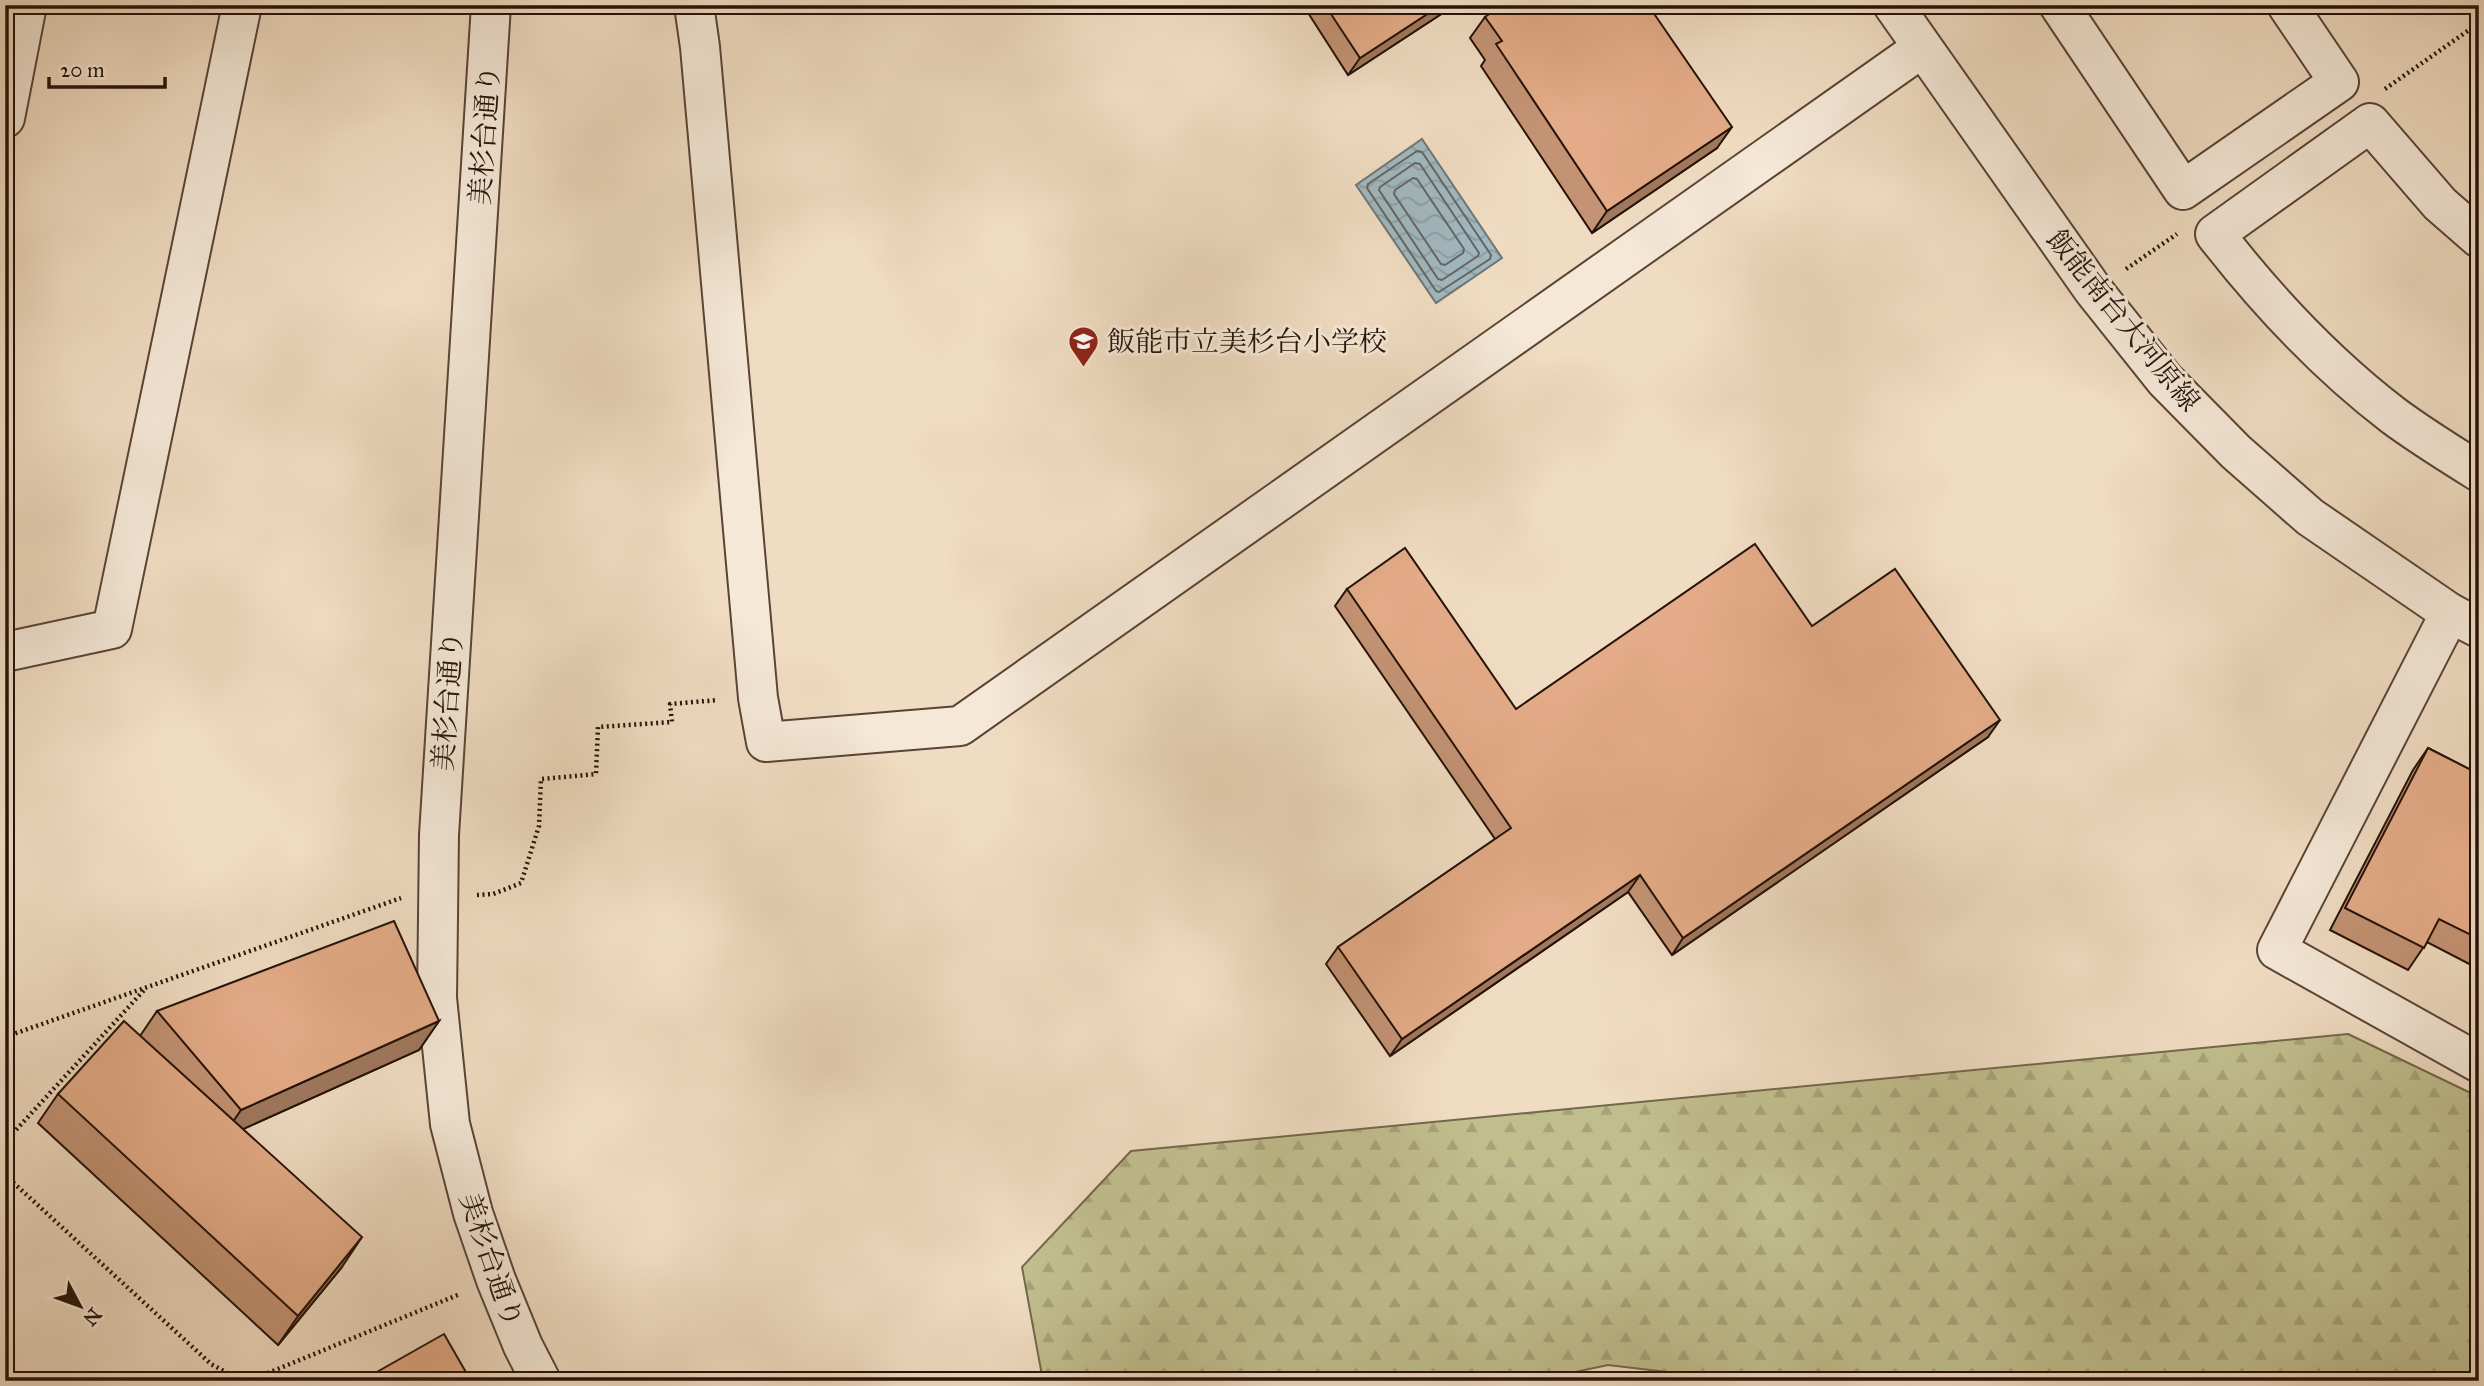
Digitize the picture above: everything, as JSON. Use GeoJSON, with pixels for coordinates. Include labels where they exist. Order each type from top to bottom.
{"type":"FeatureCollection","features":[{"type":"Feature","properties":{"kind":"street"},"geometry":{"type":"LineString","coordinates":[[5,118],[27,5]]}},
{"type":"Feature","properties":{"kind":"street"},"geometry":{"type":"LineString","coordinates":[[5,652],[112,629],[242,5]]}},
{"type":"Feature","properties":{"kind":"street","name":"美杉台通り"},"geometry":{"type":"LineString","coordinates":[[491,5],[439,835],[437,998],[450,1124],[473,1213],[496,1280],[523,1346],[541,1381]]}},
{"type":"Feature","properties":{"kind":"street"},"geometry":{"type":"LineString","coordinates":[[694,5],[700,47],[758,698],[766,742],[960,726],[1922,48]]}},
{"type":"Feature","properties":{"kind":"street","name":"飯能南台大河原線"},"geometry":{"type":"LineString","coordinates":[[1894,5],[2094,291],[2165,380],[2236,452],[2310,517],[2464,620]]}},
{"type":"Feature","properties":{"kind":"street"},"geometry":{"type":"LineString","coordinates":[[2059,5],[2183,190],[2339,82],[2287,5]]}},
{"type":"Feature","properties":{"kind":"street"},"geometry":{"type":"LineString","coordinates":[[2479,238],[2440,204],[2370,123],[2215,234],[2249,278],[2339,370],[2394,416],[2479,472]]}},
{"type":"Feature","properties":{"kind":"street"},"geometry":{"type":"LineString","coordinates":[[2464,620],[2277,950],[2479,1063]]}},
{"type":"Feature","properties":{"kind":"path"},"geometry":{"type":"LineString","coordinates":[[5,1037],[439,890],[493,894],[521,883],[539,826],[541,779],[596,774],[597,727],[672,722],[670,704],[758,698]]}},
{"type":"Feature","properties":{"kind":"path"},"geometry":{"type":"LineString","coordinates":[[5,1142],[147,987]]}},
{"type":"Feature","properties":{"kind":"path"},"geometry":{"type":"LineString","coordinates":[[5,1175],[211,1364],[231,1376],[251,1380],[496,1280]]}},
{"type":"Feature","properties":{"kind":"green space"},"geometry":{"type":"Polygon","coordinates":[[[2348,1034],[2479,1097],[2479,1381],[1744,1381],[1608,1365],[1533,1381],[1043,1381],[1022,1267],[1131,1151],[2348,1034]]]}},
{"type":"Feature","properties":{"kind":"water"},"geometry":{"type":"Polygon","coordinates":[[[1422,139],[1502,258],[1436,303],[1356,185],[1422,139]]]}},
{"type":"Feature","properties":{"kind":"building"},"geometry":{"type":"Polygon","coordinates":[[[1325,5],[1441,5],[1360,58],[1325,5]]]}},
{"type":"Feature","properties":{"kind":"building"},"geometry":{"type":"Polygon","coordinates":[[[1502,5],[1648,5],[1732,127],[1607,211],[1496,44],[1502,41],[1485,17],[1502,5]]]}},
{"type":"Feature","properties":{"kind":"building"},"geometry":{"type":"Polygon","coordinates":[[[1755,544],[1812,626],[1895,569],[2000,720],[1683,938],[1640,875],[1402,1039],[1338,947],[1511,828],[1347,589],[1405,548],[1516,709],[1755,544]]]}},
{"type":"Feature","properties":{"kind":"building"},"geometry":{"type":"Polygon","coordinates":[[[2428,748],[2479,774],[2479,939],[2439,919],[2424,948],[2345,908],[2428,748]]]}},
{"type":"Feature","properties":{"kind":"building"},"geometry":{"type":"Polygon","coordinates":[[[394,921],[439,1021],[241,1110],[157,1011],[394,921]]]}},
{"type":"Feature","properties":{"kind":"building"},"geometry":{"type":"Polygon","coordinates":[[[124,1021],[362,1237],[298,1316],[58,1094],[124,1021]]]}},
{"type":"Feature","properties":{"kind":"building"},"geometry":{"type":"Polygon","coordinates":[[[444,1334],[471,1381],[361,1381],[444,1334]]]}},
{"type":"Feature","properties":{"kind":"place","name":"飯能市立美杉台小学校"},"geometry":{"type":"Point","coordinates":[1084,368]}}]}
